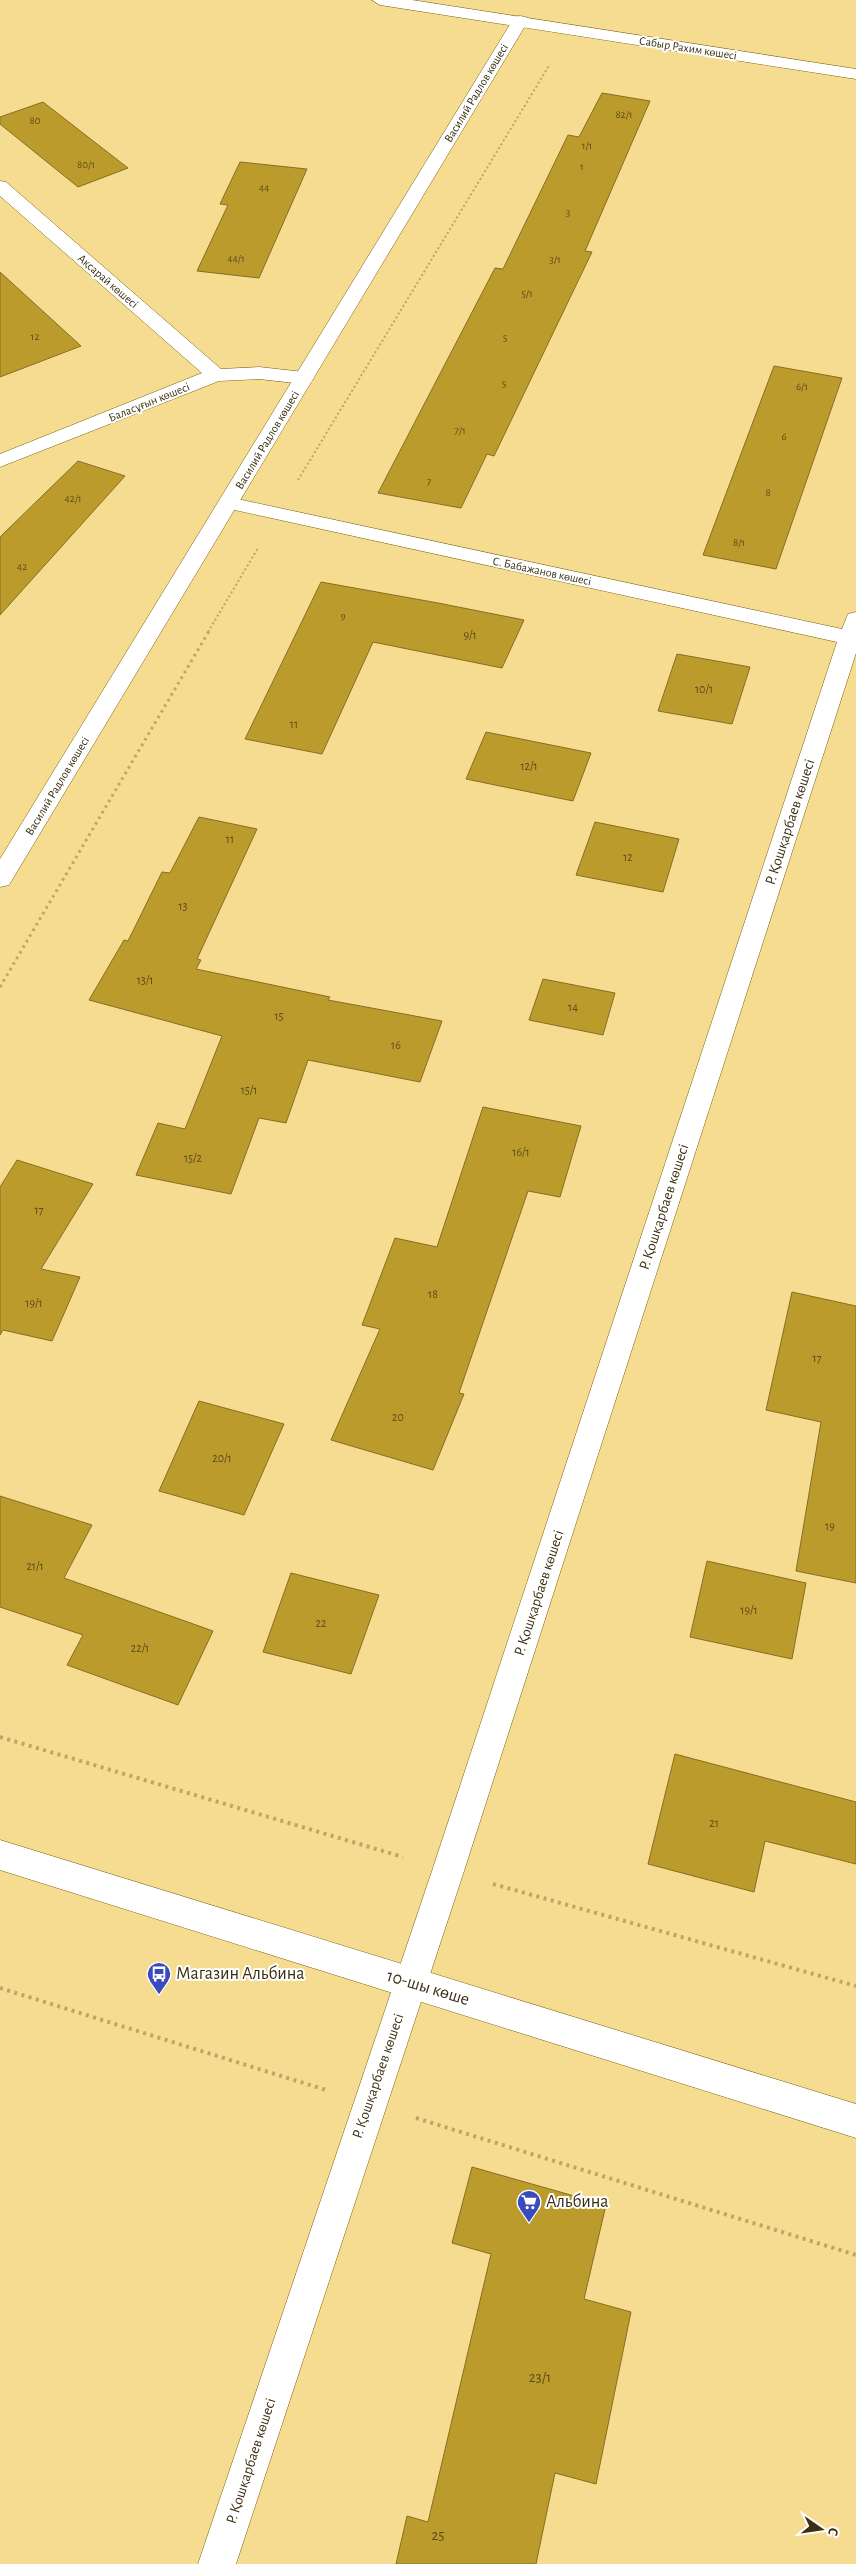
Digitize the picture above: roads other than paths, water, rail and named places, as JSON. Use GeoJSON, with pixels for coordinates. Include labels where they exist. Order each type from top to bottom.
{"type":"FeatureCollection","features":[{"type":"Feature","properties":{"kind":"street","name":"Сабыр Рахим көшесі"},"geometry":{"type":"LineString","coordinates":[[380,0],[524,14],[856,74]]}},
{"type":"Feature","properties":{"kind":"street","name":"Василий Радлов көшесі"},"geometry":{"type":"LineString","coordinates":[[0,879],[524,14]]}},
{"type":"Feature","properties":{"kind":"street","name":"Ақсарай көшесі"},"geometry":{"type":"LineString","coordinates":[[0,186],[216,375]]}},
{"type":"Feature","properties":{"kind":"street","name":"Баласұғын көшесі"},"geometry":{"type":"LineString","coordinates":[[0,461],[216,375],[259,373],[304,378]]}},
{"type":"Feature","properties":{"kind":"street","name":"С. Бабажанов көшесі"},"geometry":{"type":"LineString","coordinates":[[228,503],[854,632]]}},
{"type":"Feature","properties":{"kind":"street","name":"Р. Қошқарбаев көшесі"},"geometry":{"type":"LineString","coordinates":[[217,2564],[369,2103],[452,1862],[854,632]]}},
{"type":"Feature","properties":{"kind":"street","name":"10-шы көше"},"geometry":{"type":"LineString","coordinates":[[0,1855],[856,2121]]}},
{"type":"Feature","properties":{"kind":"place","name":"Магазин Альбина"},"geometry":{"type":"Point","coordinates":[159,1995]}},
{"type":"Feature","properties":{"kind":"place","name":"Альбина"},"geometry":{"type":"Point","coordinates":[529,2223]}}]}
